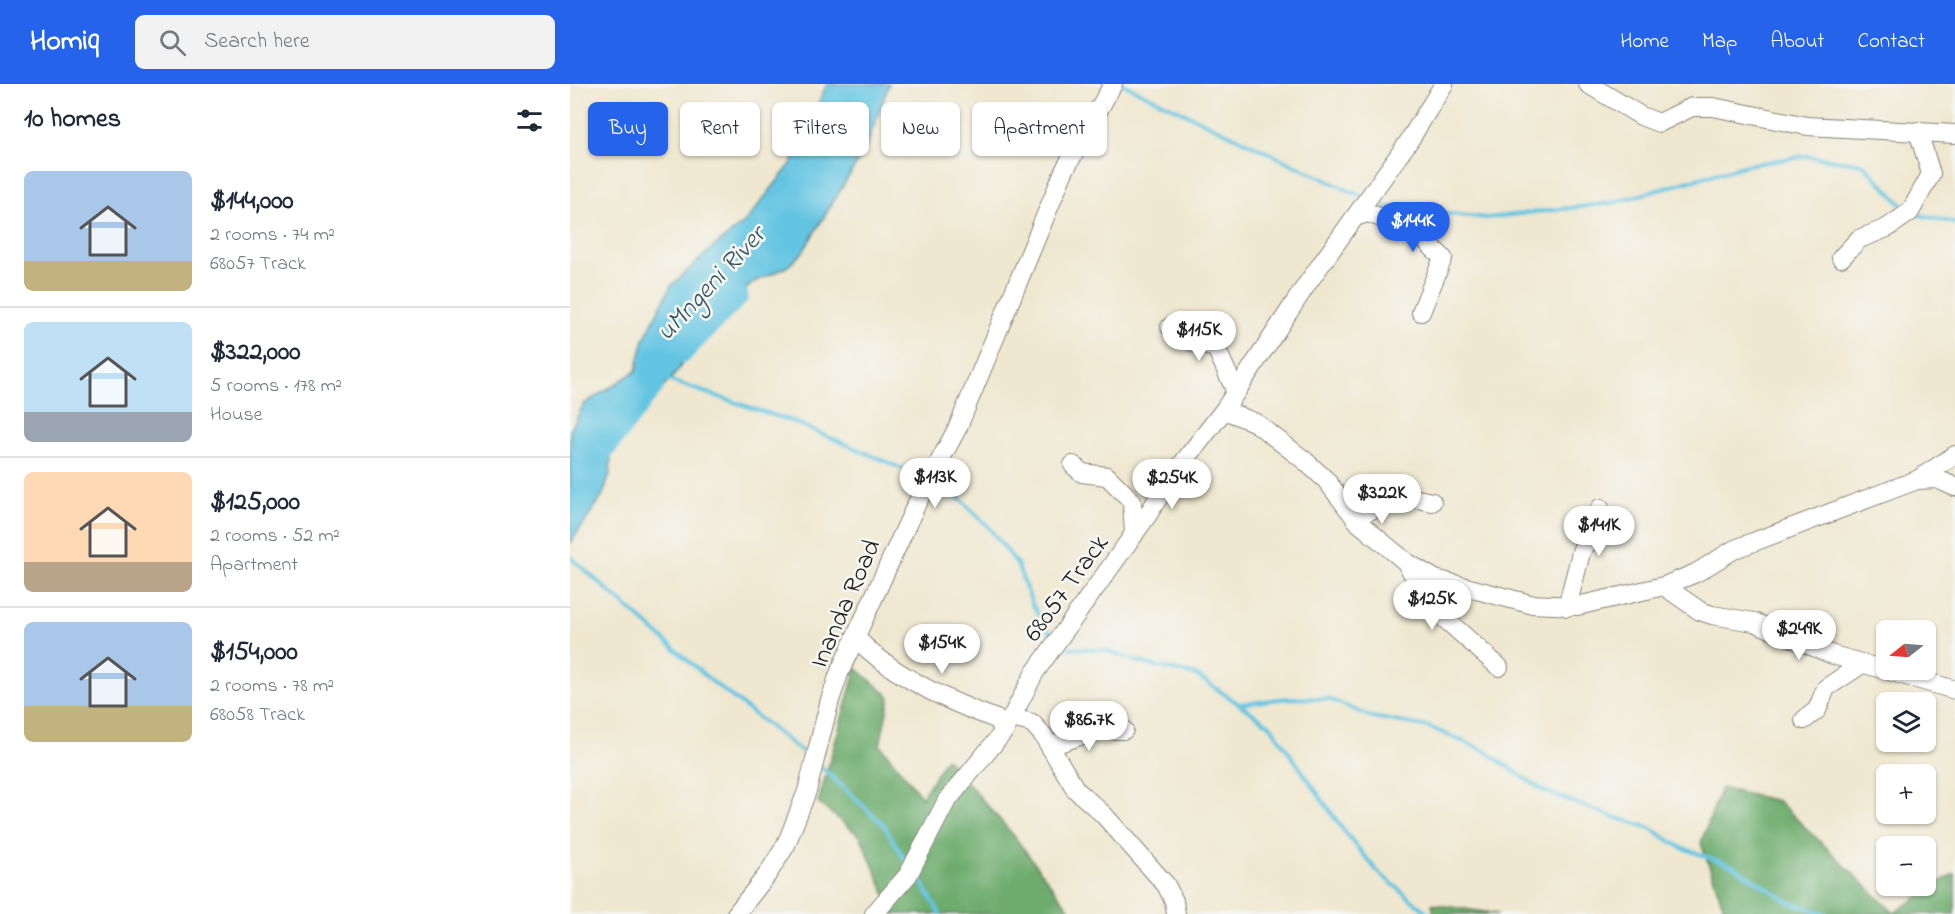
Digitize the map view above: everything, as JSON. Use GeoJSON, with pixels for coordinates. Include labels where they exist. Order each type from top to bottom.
{"type":"FeatureCollection","features":[{"type":"Feature","properties":{"kind":"street","name":"Inanda Road"},"geometry":{"type":"LineString","coordinates":[[736,914],[778,859],[793,828],[807,791],[830,700],[855,637],[916,505],[958,427],[1065,171],[1113,84]]}},
{"type":"Feature","properties":{"kind":"street"},"geometry":{"type":"LineString","coordinates":[[1588,84],[1641,116],[1659,123],[1692,107],[1713,107],[1807,126],[1955,134]]}},
{"type":"Feature","properties":{"kind":"street","name":"68057 Track"},"geometry":{"type":"LineString","coordinates":[[874,914],[908,875],[946,802],[1009,724],[1035,672],[1134,535],[1168,482],[1224,410],[1307,284],[1408,141],[1435,87]]}},
{"type":"Feature","properties":{"kind":"street"},"geometry":{"type":"LineString","coordinates":[[1840,258],[1859,239],[1887,228],[1910,212],[1931,174],[1918,131]]}},
{"type":"Feature","properties":{"kind":"street"},"geometry":{"type":"LineString","coordinates":[[1355,217],[1368,213],[1415,230],[1443,258],[1421,312]]}},
{"type":"Feature","properties":{"kind":"street"},"geometry":{"type":"LineString","coordinates":[[1170,327],[1194,343],[1216,348],[1236,392]]}},
{"type":"Feature","properties":{"kind":"street"},"geometry":{"type":"LineString","coordinates":[[1224,410],[1256,423],[1270,433],[1326,480],[1359,523],[1406,562],[1435,579],[1530,604],[1567,607],[1596,604],[1664,586],[1696,573],[1734,549],[1917,480],[1955,455]]}},
{"type":"Feature","properties":{"kind":"street"},"geometry":{"type":"LineString","coordinates":[[1073,465],[1082,473],[1107,476],[1132,501],[1134,535]]}},
{"type":"Feature","properties":{"kind":"street"},"geometry":{"type":"LineString","coordinates":[[1917,480],[1937,479],[1955,487]]}},
{"type":"Feature","properties":{"kind":"street"},"geometry":{"type":"LineString","coordinates":[[1342,500],[1369,510],[1403,496],[1432,502]]}},
{"type":"Feature","properties":{"kind":"street"},"geometry":{"type":"LineString","coordinates":[[1567,607],[1582,549],[1600,531],[1600,508]]}},
{"type":"Feature","properties":{"kind":"street"},"geometry":{"type":"LineString","coordinates":[[1406,562],[1435,610],[1499,667]]}},
{"type":"Feature","properties":{"kind":"street"},"geometry":{"type":"LineString","coordinates":[[1664,586],[1700,611],[1754,622],[1815,648],[1862,664],[1955,690]]}},
{"type":"Feature","properties":{"kind":"street"},"geometry":{"type":"LineString","coordinates":[[855,637],[910,679],[1009,724],[1032,723],[1050,746],[1076,790],[1103,814],[1166,885],[1174,901],[1176,914]]}},
{"type":"Feature","properties":{"kind":"street"},"geometry":{"type":"LineString","coordinates":[[1804,720],[1817,710],[1826,688],[1862,664]]}},
{"type":"Feature","properties":{"kind":"street"},"geometry":{"type":"LineString","coordinates":[[1050,746],[1098,730],[1124,730]]}},
{"type":"Feature","properties":{"kind":"green space"},"geometry":{"type":"Polygon","coordinates":[[[856,668],[890,697],[880,745],[922,797],[946,758],[1014,836],[1073,914],[894,914],[860,836],[818,803],[856,668]]]}},
{"type":"Feature","properties":{"kind":"green space"},"geometry":{"type":"Polygon","coordinates":[[[1721,788],[1778,801],[1894,913],[1920,896],[1936,896],[1936,885],[1955,874],[1955,914],[1730,914],[1725,911],[1701,843],[1721,788]]]}},
{"type":"Feature","properties":{"kind":"green space"},"geometry":{"type":"Polygon","coordinates":[[[1432,904],[1498,914],[1434,914],[1432,904]]]}},
{"type":"Feature","properties":{"kind":"water"},"geometry":{"type":"Polygon","coordinates":[[[827,84],[889,84],[869,140],[869,102],[819,102],[827,84]]]}},
{"type":"Feature","properties":{"kind":"water"},"geometry":{"type":"Polygon","coordinates":[[[795,156],[861,156],[802,253],[787,267],[754,282],[703,328],[677,372],[653,399],[623,414],[612,438],[610,474],[602,497],[570,544],[570,431],[584,404],[636,371],[644,339],[671,286],[712,248],[745,222],[791,164],[795,156]]]}},
{"type":"Feature","properties":{"kind":"waterway"},"geometry":{"type":"LineString","coordinates":[[1123,84],[1360,196]]}},
{"type":"Feature","properties":{"kind":"waterway"},"geometry":{"type":"LineString","coordinates":[[1376,206],[1487,218],[1612,203],[1747,165],[1806,156],[1863,164],[1906,209]]}},
{"type":"Feature","properties":{"kind":"waterway"},"geometry":{"type":"LineString","coordinates":[[1915,214],[1955,223]]}},
{"type":"Feature","properties":{"kind":"waterway","name":"uMngeni River"},"geometry":{"type":"LineString","coordinates":[[682,353],[738,296]]}},
{"type":"Feature","properties":{"kind":"waterway"},"geometry":{"type":"LineString","coordinates":[[668,380],[794,422],[924,478]]}},
{"type":"Feature","properties":{"kind":"waterway","name":"uMngeni River"},"geometry":{"type":"LineString","coordinates":[[570,512],[600,455],[654,385]]}},
{"type":"Feature","properties":{"kind":"waterway"},"geometry":{"type":"LineString","coordinates":[[933,483],[958,497],[987,525],[1017,564],[1033,606],[1052,635]]}},
{"type":"Feature","properties":{"kind":"waterway"},"geometry":{"type":"LineString","coordinates":[[570,557],[709,679],[801,751]]}},
{"type":"Feature","properties":{"kind":"waterway"},"geometry":{"type":"LineString","coordinates":[[1070,648],[1104,650],[1146,664],[1196,675],[1270,725],[1344,831],[1378,872],[1429,914]]}},
{"type":"Feature","properties":{"kind":"waterway"},"geometry":{"type":"LineString","coordinates":[[1239,704],[1288,698],[1329,699],[1372,717],[1429,727],[1483,750],[1544,791],[1610,816],[1648,827],[1680,847],[1733,866],[1789,902],[1825,914]]}},
{"type":"Feature","properties":{"kind":"waterway"},"geometry":{"type":"LineString","coordinates":[[821,767],[884,825],[905,860]]}},
{"type":"Feature","properties":{"kind":"waterway"},"geometry":{"type":"LineString","coordinates":[[918,876],[940,914]]}}]}
